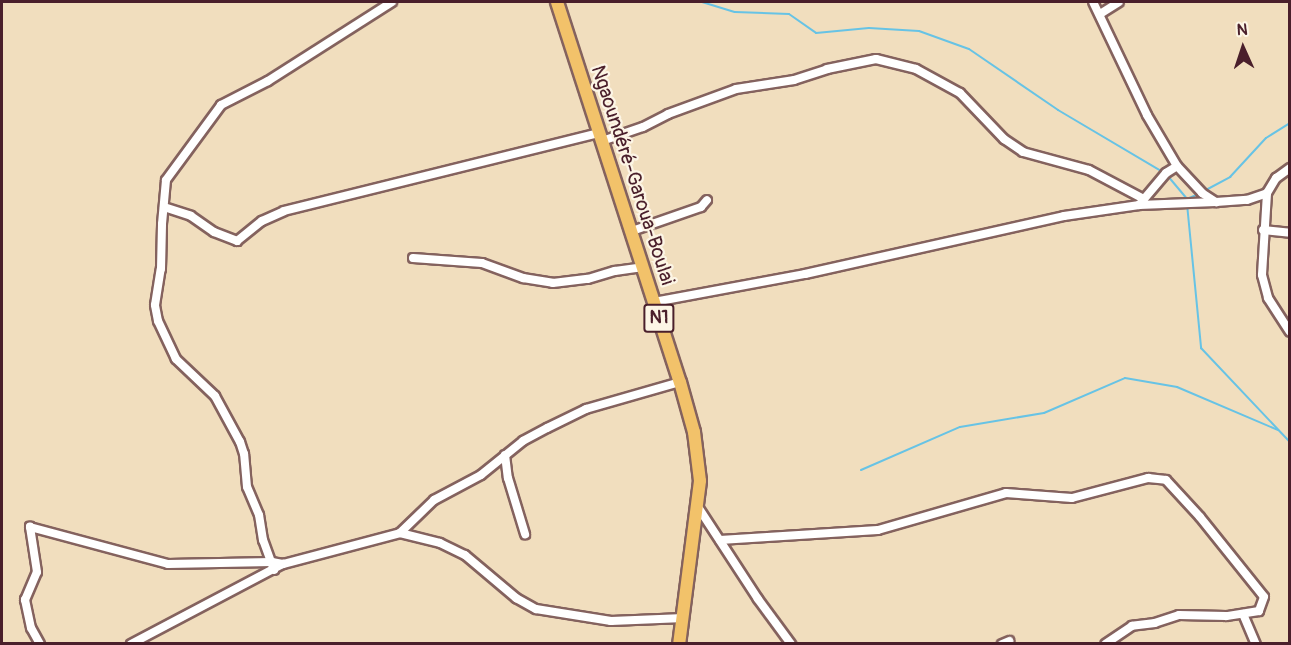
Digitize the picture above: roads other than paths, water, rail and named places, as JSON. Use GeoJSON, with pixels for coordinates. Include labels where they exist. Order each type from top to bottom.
{"type":"FeatureCollection","features":[{"type":"Feature","properties":{"kind":"highway","name":"Ngaoundéré-Garoua-Boulai"},"geometry":{"type":"LineString","coordinates":[[557,2],[680,382],[698,458],[698,507],[679,644]]}},
{"type":"Feature","properties":{"kind":"street"},"geometry":{"type":"LineString","coordinates":[[274,570],[247,487],[244,454],[240,442],[215,396],[176,359],[158,321],[154,305],[161,269],[166,180],[221,105],[268,81],[392,2]]}},
{"type":"Feature","properties":{"kind":"street"},"geometry":{"type":"LineString","coordinates":[[1093,2],[1148,114],[1178,166],[1202,193],[1216,202]]}},
{"type":"Feature","properties":{"kind":"street"},"geometry":{"type":"LineString","coordinates":[[1100,14],[1119,2]]}},
{"type":"Feature","properties":{"kind":"street"},"geometry":{"type":"LineString","coordinates":[[164,207],[191,216],[214,232],[237,241],[262,221],[284,211],[644,128],[668,114],[736,89],[794,80],[827,69],[876,59],[916,69],[960,93],[1004,139],[1023,152],[1089,170],[1142,202]]}},
{"type":"Feature","properties":{"kind":"street"},"geometry":{"type":"LineString","coordinates":[[1142,202],[1166,173],[1178,166]]}},
{"type":"Feature","properties":{"kind":"street"},"geometry":{"type":"LineString","coordinates":[[1290,168],[1276,178],[1267,193],[1262,275],[1264,288],[1290,332]]}},
{"type":"Feature","properties":{"kind":"street"},"geometry":{"type":"LineString","coordinates":[[654,302],[805,274],[1064,216],[1142,202],[1246,200],[1267,193]]}},
{"type":"Feature","properties":{"kind":"street"},"geometry":{"type":"LineString","coordinates":[[632,231],[700,207],[707,200]]}},
{"type":"Feature","properties":{"kind":"street"},"geometry":{"type":"LineString","coordinates":[[1263,230],[1290,232]]}},
{"type":"Feature","properties":{"kind":"street"},"geometry":{"type":"LineString","coordinates":[[413,258],[482,263],[523,278],[553,283],[588,279],[615,271],[643,267]]}},
{"type":"Feature","properties":{"kind":"street"},"geometry":{"type":"LineString","coordinates":[[130,644],[283,564],[400,532],[434,500],[481,475],[523,441],[585,409],[680,382]]}},
{"type":"Feature","properties":{"kind":"street"},"geometry":{"type":"LineString","coordinates":[[505,455],[508,478],[525,534]]}},
{"type":"Feature","properties":{"kind":"street"},"geometry":{"type":"LineString","coordinates":[[720,540],[878,530],[1006,493],[1072,498],[1148,478],[1166,480],[1200,517],[1264,597],[1260,612],[1179,615],[1155,623],[1132,626],[1105,644]]}},
{"type":"Feature","properties":{"kind":"street"},"geometry":{"type":"LineString","coordinates":[[698,507],[758,599],[791,644]]}},
{"type":"Feature","properties":{"kind":"street"},"geometry":{"type":"LineString","coordinates":[[40,644],[31,628],[25,600],[37,572],[30,527],[168,564],[272,561],[283,564]]}},
{"type":"Feature","properties":{"kind":"street"},"geometry":{"type":"LineString","coordinates":[[400,532],[440,543],[465,555],[516,598],[536,609],[611,621],[684,618]]}},
{"type":"Feature","properties":{"kind":"street"},"geometry":{"type":"LineString","coordinates":[[1243,614],[1256,644]]}},
{"type":"Feature","properties":{"kind":"waterway"},"geometry":{"type":"LineString","coordinates":[[702,2],[735,12],[789,14],[816,33],[869,28],[919,31],[969,49],[1058,110],[1163,172]]}},
{"type":"Feature","properties":{"kind":"waterway"},"geometry":{"type":"LineString","coordinates":[[1204,191],[1230,177],[1266,138],[1290,123]]}},
{"type":"Feature","properties":{"kind":"waterway"},"geometry":{"type":"LineString","coordinates":[[1167,175],[1187,199]]}},
{"type":"Feature","properties":{"kind":"waterway"},"geometry":{"type":"LineString","coordinates":[[1187,199],[1198,194]]}},
{"type":"Feature","properties":{"kind":"waterway"},"geometry":{"type":"LineString","coordinates":[[1187,204],[1201,348],[1290,442]]}},
{"type":"Feature","properties":{"kind":"waterway"},"geometry":{"type":"LineString","coordinates":[[861,470],[960,427],[1044,413],[1125,378],[1177,387],[1278,430]]}}]}
